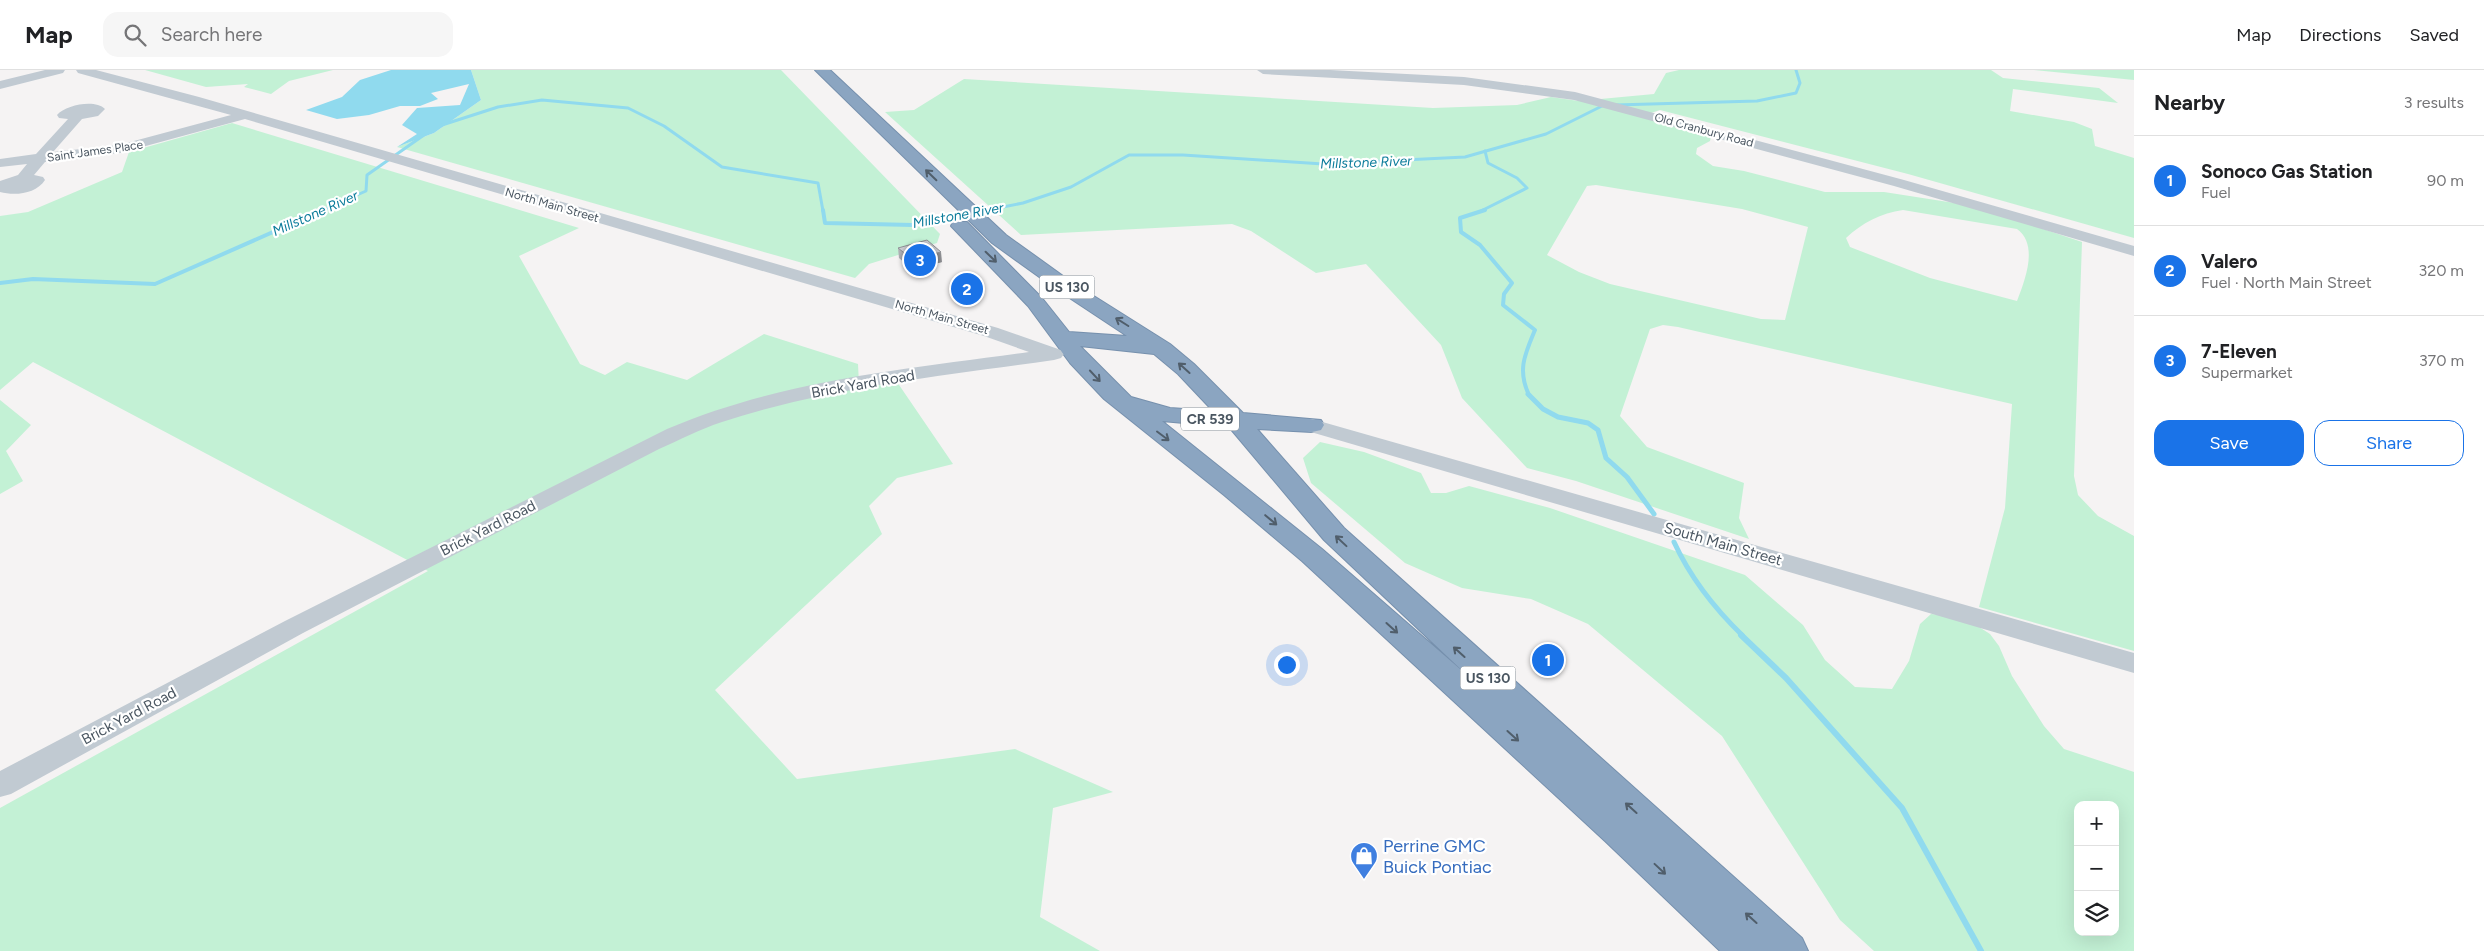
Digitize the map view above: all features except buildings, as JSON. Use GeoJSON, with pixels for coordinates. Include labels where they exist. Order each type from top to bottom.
{"type":"FeatureCollection","features":[{"type":"Feature","properties":{"kind":"highway","name":"US 130"},"geometry":{"type":"LineString","coordinates":[[816,73],[904,170]]}},
{"type":"Feature","properties":{"kind":"highway","name":"US 130"},"geometry":{"type":"LineString","coordinates":[[816,73],[961,216],[1023,290],[1059,346],[1078,358],[1112,394],[1312,555],[1611,823],[1748,951]]}},
{"type":"Feature","properties":{"kind":"highway","name":"US 130"},"geometry":{"type":"LineString","coordinates":[[961,216],[1162,349],[1209,392],[1237,421],[1334,534],[1787,951]]}},
{"type":"Feature","properties":{"kind":"highway"},"geometry":{"type":"LineString","coordinates":[[1078,358],[1082,348],[1100,340]]}},
{"type":"Feature","properties":{"kind":"highway"},"geometry":{"type":"LineString","coordinates":[[1059,346],[1100,340],[1162,349]]}},
{"type":"Feature","properties":{"kind":"highway"},"geometry":{"type":"LineString","coordinates":[[1168,415],[1196,412],[1205,408],[1209,392]]}},
{"type":"Feature","properties":{"kind":"highway","name":"CR 539"},"geometry":{"type":"LineString","coordinates":[[1209,392],[1312,425]]}},
{"type":"Feature","properties":{"kind":"highway","name":"CR 539"},"geometry":{"type":"LineString","coordinates":[[1112,394],[1130,404],[1168,415],[1312,425]]}},
{"type":"Feature","properties":{"kind":"highway"},"geometry":{"type":"LineString","coordinates":[[1262,450],[1261,438],[1268,430],[1286,422]]}},
{"type":"Feature","properties":{"kind":"street"},"geometry":{"type":"LineString","coordinates":[[0,85],[59,70]]}},
{"type":"Feature","properties":{"kind":"street","name":"North Main Street"},"geometry":{"type":"LineString","coordinates":[[82,70],[245,115],[1023,341],[1059,346]]}},
{"type":"Feature","properties":{"kind":"street","name":"Old Cranbury Road"},"geometry":{"type":"LineString","coordinates":[[1263,70],[1444,75],[1596,101],[2134,251]]}},
{"type":"Feature","properties":{"kind":"street","name":"Saint James Place"},"geometry":{"type":"LineString","coordinates":[[0,164],[137,146],[245,115]]}},
{"type":"Feature","properties":{"kind":"street"},"geometry":{"type":"LineString","coordinates":[[23,178],[78,116]]}},
{"type":"Feature","properties":{"kind":"street"},"geometry":{"type":"LineString","coordinates":[[1008,361],[1018,351],[1023,341]]}},
{"type":"Feature","properties":{"kind":"street","name":"Brick Yard Road"},"geometry":{"type":"LineString","coordinates":[[0,786],[294,627],[651,444],[712,418],[762,403],[810,393],[1008,361],[1059,346]]}},
{"type":"Feature","properties":{"kind":"street","name":"South Main Street"},"geometry":{"type":"LineString","coordinates":[[1312,425],[2134,663]]}},
{"type":"Feature","properties":{"kind":"green space"},"geometry":{"type":"Polygon","coordinates":[[[145,70],[333,70],[289,81],[271,94],[244,87],[248,84],[206,87],[145,70]]]}},
{"type":"Feature","properties":{"kind":"green space"},"geometry":{"type":"Polygon","coordinates":[[[471,70],[781,70],[940,234],[937,243],[869,264],[855,278],[397,147],[434,133],[481,100],[471,70]]]}},
{"type":"Feature","properties":{"kind":"green space"},"geometry":{"type":"Polygon","coordinates":[[[1679,70],[1991,70],[2003,78],[2099,88],[2118,103],[2013,89],[2010,111],[2074,122],[2092,129],[2095,146],[2134,158],[2134,238],[1908,174],[1660,110],[1651,113],[1712,133],[1710,141],[1697,148],[1696,154],[1713,166],[1744,171],[1825,192],[1884,192],[1974,206],[2082,242],[2074,476],[2078,495],[2098,516],[2134,536],[2134,651],[1979,607],[2005,508],[2012,404],[1678,327],[1663,325],[1650,329],[1620,416],[1647,447],[1744,483],[1739,518],[1749,539],[1576,481],[1527,468],[1462,398],[1441,345],[1366,264],[1316,273],[1251,231],[1232,224],[1021,235],[885,112],[914,110],[964,79],[1433,108],[1517,105],[1551,97],[1579,101],[1654,94],[1666,73],[1679,70]],[[1596,185],[1587,186],[1547,255],[1579,272],[1610,284],[1761,319],[1785,320],[1808,227],[1742,209],[1596,185]],[[1903,210],[1880,216],[1859,228],[1846,238],[1850,247],[1930,278],[2017,301],[2026,273],[2029,253],[2024,236],[2017,229],[1903,210]]]}},
{"type":"Feature","properties":{"kind":"green space"},"geometry":{"type":"Polygon","coordinates":[[[2034,70],[2134,70],[2134,80],[2034,70]]]}},
{"type":"Feature","properties":{"kind":"green space"},"geometry":{"type":"Polygon","coordinates":[[[232,123],[579,228],[519,256],[580,364],[605,375],[627,362],[687,380],[764,334],[858,364],[859,384],[895,379],[953,464],[897,478],[869,506],[882,534],[715,690],[797,779],[1015,749],[1113,792],[1053,808],[1040,917],[1100,951],[0,951],[0,808],[428,571],[33,362],[0,390],[0,216],[28,212],[122,172],[129,152],[232,123]]]}},
{"type":"Feature","properties":{"kind":"green space"},"geometry":{"type":"Polygon","coordinates":[[[0,400],[31,425],[6,451],[23,481],[0,494],[0,400]]]}},
{"type":"Feature","properties":{"kind":"green space"},"geometry":{"type":"Polygon","coordinates":[[[1320,442],[1364,452],[1421,473],[1431,493],[1446,493],[1469,486],[1550,508],[1745,575],[1803,625],[1825,660],[1855,687],[1892,689],[1909,661],[1920,624],[1931,614],[1954,616],[1976,625],[1990,634],[1999,646],[2012,676],[2044,726],[2064,749],[2134,772],[2134,951],[1874,951],[1840,920],[1722,736],[1588,624],[1531,599],[1462,588],[1405,563],[1311,483],[1303,458],[1320,442]]]}},
{"type":"Feature","properties":{"kind":"water"},"geometry":{"type":"Polygon","coordinates":[[[391,70],[471,70],[481,100],[434,133],[397,147],[417,134],[402,125],[417,108],[460,105],[469,84],[431,93],[438,99],[420,106],[400,106],[369,115],[337,119],[306,110],[342,97],[360,80],[391,70]]]}},
{"type":"Feature","properties":{"kind":"waterway","name":"Millstone River"},"geometry":{"type":"LineString","coordinates":[[1615,105],[1757,101],[1796,93],[1800,83],[1796,70]]}},
{"type":"Feature","properties":{"kind":"waterway","name":"Millstone River"},"geometry":{"type":"LineString","coordinates":[[442,125],[498,107],[542,100],[628,108],[664,126],[722,167],[818,183],[823,211]]}},
{"type":"Feature","properties":{"kind":"waterway","name":"Millstone River"},"geometry":{"type":"LineString","coordinates":[[1485,151],[1546,134],[1604,105]]}},
{"type":"Feature","properties":{"kind":"waterway","name":"Millstone River"},"geometry":{"type":"LineString","coordinates":[[321,211],[366,191],[367,175],[424,135]]}},
{"type":"Feature","properties":{"kind":"waterway","name":"Millstone River"},"geometry":{"type":"LineString","coordinates":[[983,211],[1023,203],[1071,187],[1129,155],[1183,155],[1323,164],[1465,157],[1485,151]]}},
{"type":"Feature","properties":{"kind":"waterway"},"geometry":{"type":"LineString","coordinates":[[1481,211],[1527,188],[1517,178],[1488,163],[1485,151]]}},
{"type":"Feature","properties":{"kind":"waterway","name":"Millstone River"},"geometry":{"type":"LineString","coordinates":[[0,283],[33,279],[155,284],[323,210]]}},
{"type":"Feature","properties":{"kind":"waterway","name":"Millstone River"},"geometry":{"type":"LineString","coordinates":[[823,210],[825,223],[913,225],[989,210]]}},
{"type":"Feature","properties":{"kind":"waterway"},"geometry":{"type":"LineString","coordinates":[[1485,210],[1460,218],[1461,232],[1480,245],[1512,283],[1504,294],[1503,305],[1535,330],[1523,370],[1523,378],[1529,395]]}},
{"type":"Feature","properties":{"kind":"waterway"},"geometry":{"type":"LineString","coordinates":[[1529,395],[1543,409],[1558,417],[1588,423],[1598,430],[1606,458],[1627,477],[1654,514]]}},
{"type":"Feature","properties":{"kind":"waterway"},"geometry":{"type":"LineString","coordinates":[[1674,542],[1704,592],[1722,615],[1743,636]]}},
{"type":"Feature","properties":{"kind":"waterway"},"geometry":{"type":"LineString","coordinates":[[1741,635],[1786,678],[1902,808],[1981,951]]}},
{"type":"Feature","properties":{"kind":"place","name":"7-Eleven"},"geometry":{"type":"Point","coordinates":[920,260]}},
{"type":"Feature","properties":{"kind":"place","name":"Valero"},"geometry":{"type":"Point","coordinates":[967,289]}},
{"type":"Feature","properties":{"kind":"place","name":"Sonoco Gas Station"},"geometry":{"type":"Point","coordinates":[1548,660]}},
{"type":"Feature","properties":{"kind":"place","name":"Perrine GMC Buick Pontiac"},"geometry":{"type":"Point","coordinates":[1364,880]}}]}
